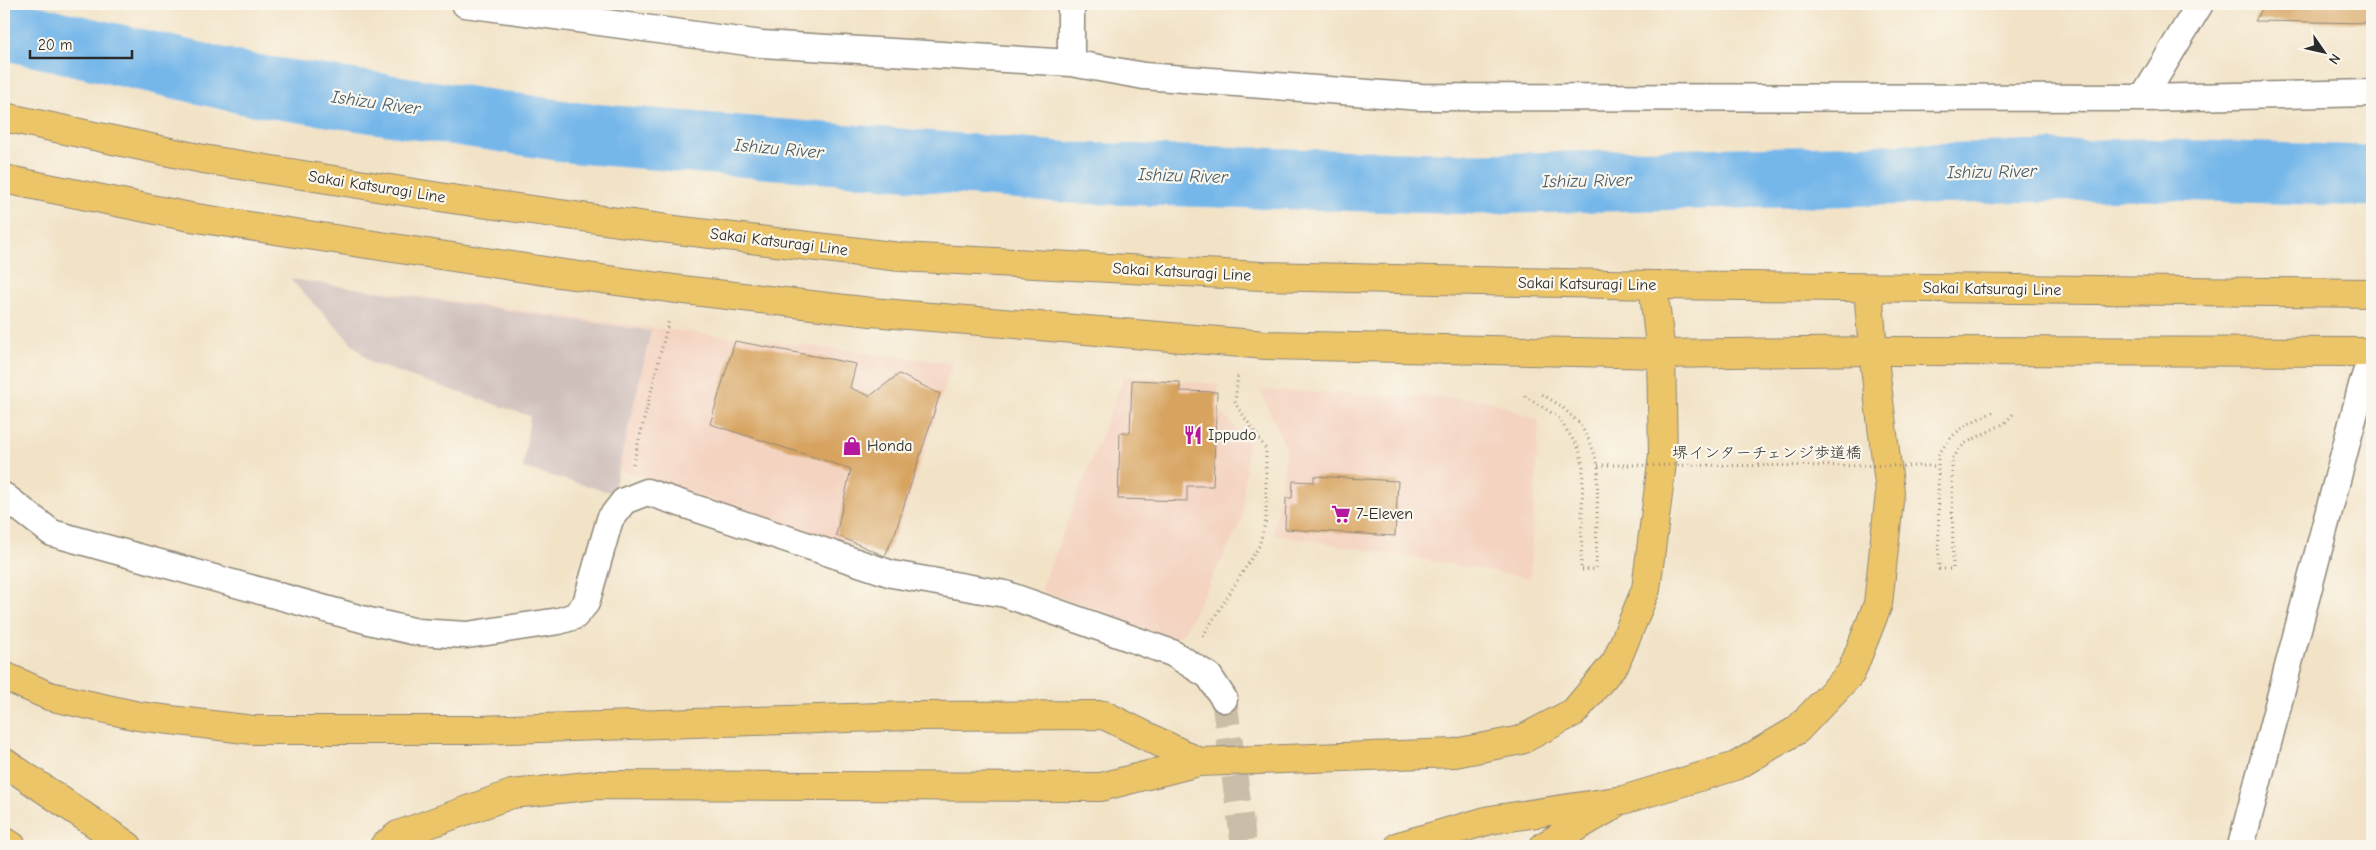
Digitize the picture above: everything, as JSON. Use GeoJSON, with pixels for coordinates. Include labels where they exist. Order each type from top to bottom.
{"type":"FeatureCollection","features":[{"type":"Feature","properties":{"kind":"main road","name":"Sakai Katsuragi Line"},"geometry":{"type":"LineString","coordinates":[[4,117],[203,158],[452,199],[676,230],[900,257],[1261,276],[1653,285],[2372,293]]}},
{"type":"Feature","properties":{"kind":"main road"},"geometry":{"type":"LineString","coordinates":[[4,179],[190,217],[675,289],[871,312],[1266,345],[1661,354],[1873,351],[2372,353]]}},
{"type":"Feature","properties":{"kind":"main road"},"geometry":{"type":"LineString","coordinates":[[384,846],[398,835],[512,794],[597,785],[1101,787],[1199,762],[1455,753],[1521,740],[1574,712],[1616,662],[1646,589],[1663,455],[1661,354],[1653,285]]}},
{"type":"Feature","properties":{"kind":"main road"},"geometry":{"type":"LineString","coordinates":[[1399,846],[1490,820],[1623,800],[1736,766],[1797,730],[1850,673],[1878,604],[1890,492],[1873,351],[1868,288]]}},
{"type":"Feature","properties":{"kind":"main road"},"geometry":{"type":"LineString","coordinates":[[4,676],[49,696],[138,716],[253,730],[479,730],[910,716],[1104,715],[1199,762]]}},
{"type":"Feature","properties":{"kind":"main road"},"geometry":{"type":"LineString","coordinates":[[4,762],[128,846]]}},
{"type":"Feature","properties":{"kind":"main road"},"geometry":{"type":"LineString","coordinates":[[1544,846],[1623,800]]}},
{"type":"Feature","properties":{"kind":"main road"},"geometry":{"type":"LineString","coordinates":[[4,841],[12,846]]}},
{"type":"Feature","properties":{"kind":"street"},"geometry":{"type":"LineString","coordinates":[[465,4],[762,44],[1070,63],[1144,76],[1421,97],[2143,98],[2372,93]]}},
{"type":"Feature","properties":{"kind":"street"},"geometry":{"type":"LineString","coordinates":[[1070,63],[1071,4]]}},
{"type":"Feature","properties":{"kind":"street"},"geometry":{"type":"LineString","coordinates":[[2143,98],[2200,4]]}},
{"type":"Feature","properties":{"kind":"street"},"geometry":{"type":"LineString","coordinates":[[2241,846],[2372,353]]}},
{"type":"Feature","properties":{"kind":"street"},"geometry":{"type":"LineString","coordinates":[[4,496],[52,533],[369,621],[417,632],[467,636],[559,621],[575,616],[586,603],[610,519],[624,501],[647,492],[892,574],[1006,594],[1172,653],[1209,676],[1224,699]]}},
{"type":"Feature","properties":{"kind":"path"},"geometry":{"type":"LineString","coordinates":[[624,501],[675,289]]}},
{"type":"Feature","properties":{"kind":"path"},"geometry":{"type":"LineString","coordinates":[[1188,663],[1259,546],[1266,520],[1266,449],[1235,403],[1238,372]]}},
{"type":"Feature","properties":{"kind":"path"},"geometry":{"type":"LineString","coordinates":[[1525,396],[1558,417],[1579,449],[1583,465],[1580,570],[1596,569],[1598,465],[1591,444],[1580,424],[1561,406],[1540,393]]}},
{"type":"Feature","properties":{"kind":"path"},"geometry":{"type":"LineString","coordinates":[[1993,412],[1962,426],[1946,441],[1938,456],[1939,569],[1953,569],[1952,459],[1964,444],[2005,423],[2015,412]]}},
{"type":"Feature","properties":{"kind":"path","name":"堺インターチェンジ歩道橋"},"geometry":{"type":"LineString","coordinates":[[1598,465],[1937,466]]}},
{"type":"Feature","properties":{"kind":"shaded area"},"geometry":{"type":"Polygon","coordinates":[[[290,279],[654,328],[953,363],[900,526],[885,556],[619,470],[613,493],[523,468],[530,416],[371,363],[290,279]]]}},
{"type":"Feature","properties":{"kind":"shaded area"},"geometry":{"type":"Polygon","coordinates":[[[290,279],[651,331],[613,493],[523,468],[530,416],[371,363],[290,279]]]}},
{"type":"Feature","properties":{"kind":"shaded area"},"geometry":{"type":"Polygon","coordinates":[[[1124,376],[1218,384],[1218,409],[1248,441],[1242,520],[1183,634],[1170,640],[1041,590],[1124,376]]]}},
{"type":"Feature","properties":{"kind":"shaded area"},"geometry":{"type":"Polygon","coordinates":[[[1260,390],[1489,400],[1539,421],[1530,578],[1273,534],[1287,451],[1260,390]]]}},
{"type":"Feature","properties":{"kind":"building"},"geometry":{"type":"Polygon","coordinates":[[[2265,4],[2372,4],[2372,23],[2255,21],[2265,4]]]}},
{"type":"Feature","properties":{"kind":"building","name":"Honda"},"geometry":{"type":"Polygon","coordinates":[[[735,341],[856,364],[850,388],[870,396],[899,374],[940,394],[896,530],[885,556],[836,535],[851,469],[710,424],[735,341]]]}},
{"type":"Feature","properties":{"kind":"building"},"geometry":{"type":"Polygon","coordinates":[[[1132,380],[1180,382],[1180,391],[1217,392],[1213,486],[1187,486],[1187,501],[1118,499],[1120,433],[1130,433],[1132,380]]]}},
{"type":"Feature","properties":{"kind":"building","name":"7-Eleven"},"geometry":{"type":"Polygon","coordinates":[[[1314,476],[1398,481],[1395,536],[1285,529],[1286,498],[1292,498],[1293,481],[1314,482],[1314,476]]]}},
{"type":"Feature","properties":{"kind":"waterway","name":"Ishizu River"},"geometry":{"type":"LineString","coordinates":[[4,29],[247,84],[578,133],[1073,173],[1478,184],[2137,169],[2372,176]]}},
{"type":"Feature","properties":{"kind":"tunnel"},"geometry":{"type":"LineString","coordinates":[[1224,699],[1244,846]]}},
{"type":"Feature","properties":{"kind":"place","name":"Ippudo"},"geometry":{"type":"Point","coordinates":[1193,435]}},
{"type":"Feature","properties":{"kind":"place","name":"Honda"},"geometry":{"type":"Point","coordinates":[852,446]}},
{"type":"Feature","properties":{"kind":"place","name":"7-Eleven"},"geometry":{"type":"Point","coordinates":[1341,514]}}]}
